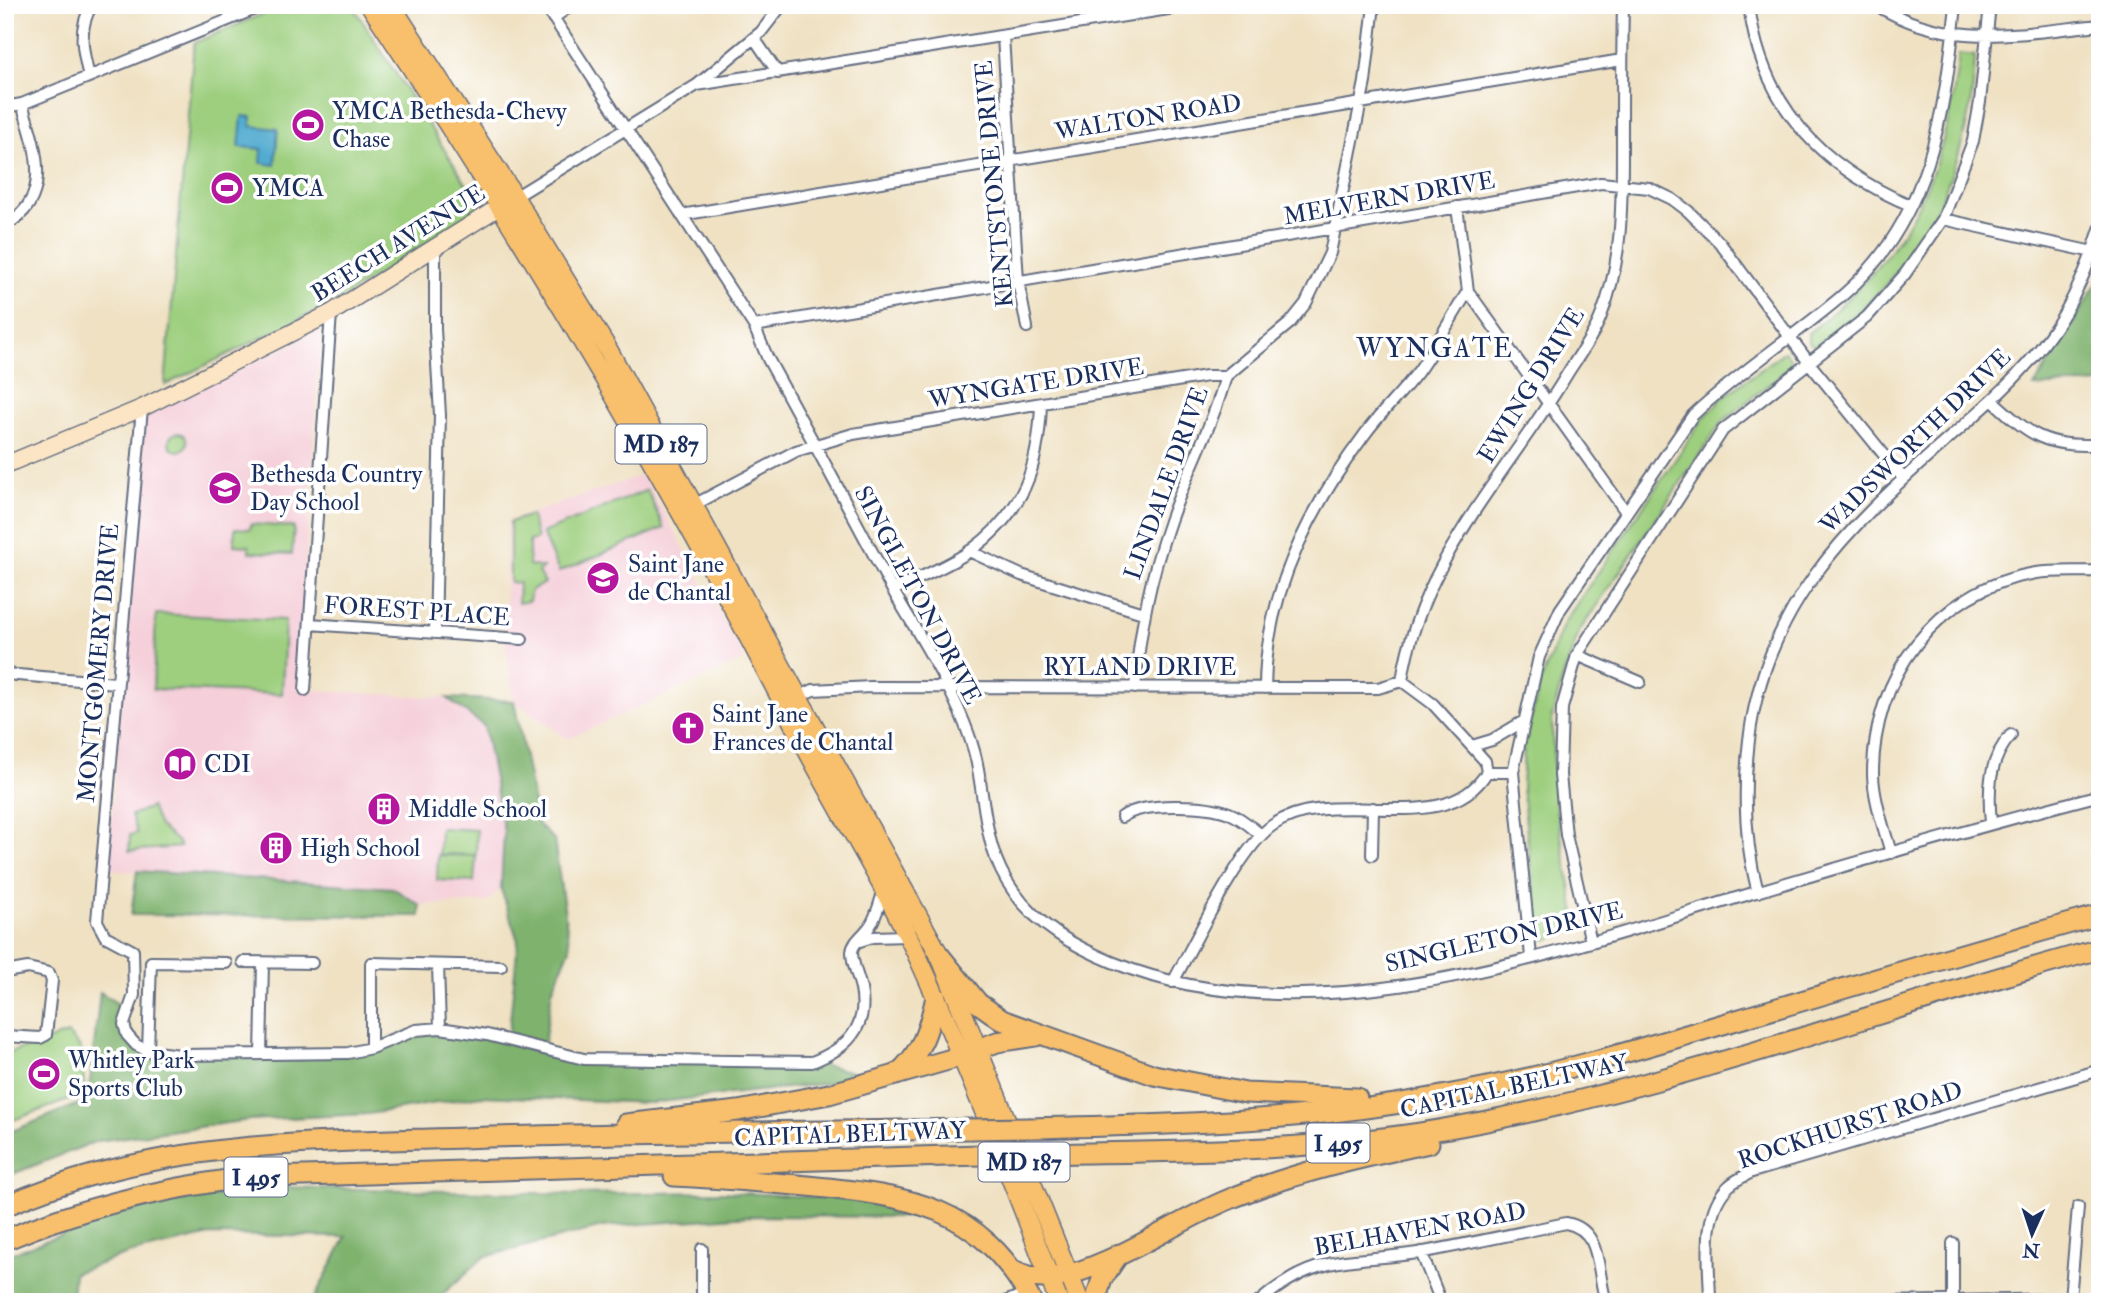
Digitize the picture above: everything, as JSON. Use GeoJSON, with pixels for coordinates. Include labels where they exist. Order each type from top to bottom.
{"type":"FeatureCollection","features":[{"type":"Feature","properties":{"kind":"highway","name":"CAPITAL BELTWAY"},"geometry":{"type":"LineString","coordinates":[[5,1206],[100,1171],[189,1152],[287,1143],[515,1136],[1030,1128],[1171,1124],[1303,1115],[1487,1088],[1620,1055],[2100,915]]}},
{"type":"Feature","properties":{"kind":"highway","name":"CAPITAL BELTWAY"},"geometry":{"type":"LineString","coordinates":[[5,1240],[108,1203],[204,1182],[278,1176],[1236,1150],[1377,1139],[1492,1120],[1629,1087],[2100,949]]}},
{"type":"Feature","properties":{"kind":"highway"},"geometry":{"type":"LineString","coordinates":[[940,956],[981,1006],[1002,1020],[1154,1074],[1246,1093],[1357,1098],[1487,1088]]}},
{"type":"Feature","properties":{"kind":"highway"},"geometry":{"type":"LineString","coordinates":[[893,1077],[910,1063],[925,1038],[936,997]]}},
{"type":"Feature","properties":{"kind":"highway"},"geometry":{"type":"LineString","coordinates":[[515,1136],[748,1109],[829,1094],[893,1077],[1015,1037],[1041,1035]]}},
{"type":"Feature","properties":{"kind":"highway"},"geometry":{"type":"LineString","coordinates":[[516,1169],[718,1178],[900,1197],[930,1206],[964,1224],[1015,1270],[1031,1278],[1059,1277],[1119,1254],[1226,1201],[1307,1172],[1495,1128],[1629,1087]]}},
{"type":"Feature","properties":{"kind":"highway"},"geometry":{"type":"LineString","coordinates":[[1095,1302],[1102,1279],[1119,1254]]}},
{"type":"Feature","properties":{"kind":"highway"},"geometry":{"type":"LineString","coordinates":[[1015,1270],[1023,1300]]}},
{"type":"Feature","properties":{"kind":"main road","name":"MD 187"},"geometry":{"type":"LineString","coordinates":[[370,5],[508,202]]}},
{"type":"Feature","properties":{"kind":"main road","name":"MD 187"},"geometry":{"type":"LineString","coordinates":[[391,5],[688,508],[792,700],[940,956],[971,1052],[1059,1277],[1080,1302]]}},
{"type":"Feature","properties":{"kind":"main road","name":"MD 187"},"geometry":{"type":"LineString","coordinates":[[792,700],[936,997],[971,1052]]}},
{"type":"Feature","properties":{"kind":"main road","name":"MD 187"},"geometry":{"type":"LineString","coordinates":[[1059,1277],[1059,1302]]}},
{"type":"Feature","properties":{"kind":"street"},"geometry":{"type":"LineString","coordinates":[[89,77],[81,44],[84,22],[92,5]]}},
{"type":"Feature","properties":{"kind":"street"},"geometry":{"type":"LineString","coordinates":[[5,107],[22,104],[265,5]]}},
{"type":"Feature","properties":{"kind":"street","name":"SINGLETON DRIVE"},"geometry":{"type":"LineString","coordinates":[[545,5],[754,326],[768,359],[949,688],[978,764],[985,826],[994,857],[1013,891],[1037,919],[1082,950],[1173,982],[1215,990],[1276,995],[1330,993],[1443,977],[1591,942],[1992,823],[2100,795]]}},
{"type":"Feature","properties":{"kind":"street"},"geometry":{"type":"LineString","coordinates":[[553,18],[572,5]]}},
{"type":"Feature","properties":{"kind":"street","name":"BEECH AVENUE"},"geometry":{"type":"LineString","coordinates":[[5,465],[142,408],[331,313],[697,85],[754,38],[782,5]]}},
{"type":"Feature","properties":{"kind":"street"},"geometry":{"type":"LineString","coordinates":[[697,85],[1193,5]]}},
{"type":"Feature","properties":{"kind":"street"},"geometry":{"type":"LineString","coordinates":[[1226,376],[1283,330],[1306,303],[1331,253],[1360,104],[1374,5]]}},
{"type":"Feature","properties":{"kind":"street","name":"EWING DRIVE"},"geometry":{"type":"LineString","coordinates":[[1402,681],[1413,625],[1434,576],[1498,476],[1548,407],[1600,319],[1612,285],[1620,241],[1623,5]]}},
{"type":"Feature","properties":{"kind":"street"},"geometry":{"type":"LineString","coordinates":[[1749,5],[1763,65],[1797,126],[1832,163],[1857,181],[1910,205]]}},
{"type":"Feature","properties":{"kind":"street"},"geometry":{"type":"LineString","coordinates":[[1875,5],[1927,29],[1953,34],[1987,36],[2100,25]]}},
{"type":"Feature","properties":{"kind":"street"},"geometry":{"type":"LineString","coordinates":[[1531,957],[1513,772],[1539,657],[1560,610],[1693,415],[1718,391],[1843,296],[1872,268],[1910,205],[1933,155],[1949,79],[1956,5]]}},
{"type":"Feature","properties":{"kind":"street"},"geometry":{"type":"LineString","coordinates":[[1591,942],[1568,847],[1560,775],[1562,708],[1577,655],[1723,430],[1867,317],[1905,274],[1943,219],[1973,141],[1980,102],[1990,5]]}},
{"type":"Feature","properties":{"kind":"street","name":"KENTSTONE DRIVE"},"geometry":{"type":"LineString","coordinates":[[1003,36],[1018,281],[1027,327]]}},
{"type":"Feature","properties":{"kind":"street"},"geometry":{"type":"LineString","coordinates":[[754,38],[778,72]]}},
{"type":"Feature","properties":{"kind":"street","name":"WALTON ROAD"},"geometry":{"type":"LineString","coordinates":[[681,215],[1622,60]]}},
{"type":"Feature","properties":{"kind":"street"},"geometry":{"type":"LineString","coordinates":[[5,225],[18,217],[31,202],[39,179],[36,149],[22,104]]}},
{"type":"Feature","properties":{"kind":"street","name":"MELVERN DRIVE"},"geometry":{"type":"LineString","coordinates":[[754,326],[1601,183],[1648,188],[1672,199],[1688,211],[1720,243],[1810,364],[1903,478]]}},
{"type":"Feature","properties":{"kind":"street"},"geometry":{"type":"LineString","coordinates":[[1457,207],[1468,291],[1548,407],[1626,512]]}},
{"type":"Feature","properties":{"kind":"street"},"geometry":{"type":"LineString","coordinates":[[1943,219],[2093,252]]}},
{"type":"Feature","properties":{"kind":"street","name":"WADSWORTH DRIVE"},"geometry":{"type":"LineString","coordinates":[[1758,892],[1745,818],[1745,778],[1752,720],[1763,675],[1783,625],[1816,571],[1846,533],[1903,478],[1992,400],[2050,336],[2073,299],[2100,229]]}},
{"type":"Feature","properties":{"kind":"street"},"geometry":{"type":"LineString","coordinates":[[435,250],[435,329],[440,415],[435,633]]}},
{"type":"Feature","properties":{"kind":"street"},"geometry":{"type":"LineString","coordinates":[[1265,688],[1265,668],[1275,614],[1307,524],[1367,432],[1418,372],[1468,291]]}},
{"type":"Feature","properties":{"kind":"street"},"geometry":{"type":"LineString","coordinates":[[305,690],[331,313]]}},
{"type":"Feature","properties":{"kind":"street","name":"WYNGATE DRIVE"},"geometry":{"type":"LineString","coordinates":[[688,508],[815,444],[853,433],[1207,376],[1226,376]]}},
{"type":"Feature","properties":{"kind":"street","name":"LINDALE DRIVE"},"geometry":{"type":"LineString","coordinates":[[1135,688],[1143,613],[1170,520],[1217,407],[1226,376]]}},
{"type":"Feature","properties":{"kind":"street"},"geometry":{"type":"LineString","coordinates":[[1992,400],[2024,429],[2054,444],[2100,445]]}},
{"type":"Feature","properties":{"kind":"street"},"geometry":{"type":"LineString","coordinates":[[893,590],[970,551],[1009,513],[1029,480],[1040,444],[1041,404]]}},
{"type":"Feature","properties":{"kind":"street","name":"MONTGOMERY DRIVE"},"geometry":{"type":"LineString","coordinates":[[142,408],[97,921],[105,936],[133,951],[134,995],[124,1024],[127,1035],[136,1045],[148,1051]]}},
{"type":"Feature","properties":{"kind":"street"},"geometry":{"type":"LineString","coordinates":[[970,551],[1021,575],[1143,613]]}},
{"type":"Feature","properties":{"kind":"street"},"geometry":{"type":"LineString","coordinates":[[1891,853],[1873,778],[1874,740],[1888,689],[1905,657],[1955,606],[1989,587],[2035,573],[2100,571]]}},
{"type":"Feature","properties":{"kind":"street","name":"FOREST PLACE"},"geometry":{"type":"LineString","coordinates":[[310,624],[522,639]]}},
{"type":"Feature","properties":{"kind":"street"},"geometry":{"type":"LineString","coordinates":[[1577,655],[1640,682]]}},
{"type":"Feature","properties":{"kind":"street"},"geometry":{"type":"LineString","coordinates":[[5,674],[116,683]]}},
{"type":"Feature","properties":{"kind":"street"},"geometry":{"type":"LineString","coordinates":[[1173,982],[1244,857],[1261,835],[1286,817],[1310,809],[1446,804],[1474,789],[1487,772],[1485,761],[1433,704],[1402,681]]}},
{"type":"Feature","properties":{"kind":"street","name":"RYLAND DRIVE"},"geometry":{"type":"LineString","coordinates":[[792,700],[813,690],[1378,688],[1402,681]]}},
{"type":"Feature","properties":{"kind":"street"},"geometry":{"type":"LineString","coordinates":[[1472,746],[1492,740],[1524,721]]}},
{"type":"Feature","properties":{"kind":"street"},"geometry":{"type":"LineString","coordinates":[[1992,823],[1992,768],[2002,744],[2011,735]]}},
{"type":"Feature","properties":{"kind":"street"},"geometry":{"type":"LineString","coordinates":[[1487,772],[1513,772]]}},
{"type":"Feature","properties":{"kind":"street"},"geometry":{"type":"LineString","coordinates":[[1122,817],[1141,808],[1209,809],[1242,819],[1261,835]]}},
{"type":"Feature","properties":{"kind":"street"},"geometry":{"type":"LineString","coordinates":[[1372,855],[1373,808]]}},
{"type":"Feature","properties":{"kind":"street"},"geometry":{"type":"LineString","coordinates":[[226,963],[151,962],[148,1051],[180,1055],[348,1053],[371,1048],[416,1030],[440,1028],[487,1035],[584,1059],[812,1062],[843,1048],[856,1030],[862,1001],[852,952],[855,943],[871,925],[884,890]]}},
{"type":"Feature","properties":{"kind":"street"},"geometry":{"type":"LineString","coordinates":[[855,943],[872,937],[908,936]]}},
{"type":"Feature","properties":{"kind":"street"},"geometry":{"type":"LineString","coordinates":[[243,962],[312,963]]}},
{"type":"Feature","properties":{"kind":"street"},"geometry":{"type":"LineString","coordinates":[[261,1054],[263,963]]}},
{"type":"Feature","properties":{"kind":"street"},"geometry":{"type":"LineString","coordinates":[[371,1048],[371,964],[501,966]]}},
{"type":"Feature","properties":{"kind":"street"},"geometry":{"type":"LineString","coordinates":[[438,965],[440,1028]]}},
{"type":"Feature","properties":{"kind":"street"},"geometry":{"type":"LineString","coordinates":[[5,972],[41,969],[49,973],[52,981],[46,1035],[40,1038],[5,1036]]}},
{"type":"Feature","properties":{"kind":"street","name":"ROCKHURST ROAD"},"geometry":{"type":"LineString","coordinates":[[1710,1302],[1710,1220],[1728,1186],[1752,1172],[2100,1070]]}},
{"type":"Feature","properties":{"kind":"street"},"geometry":{"type":"LineString","coordinates":[[2070,1299],[2078,1207]]}},
{"type":"Feature","properties":{"kind":"street","name":"BELHAVEN ROAD"},"geometry":{"type":"LineString","coordinates":[[1259,1302],[1298,1272],[1328,1263],[1421,1252],[1566,1223],[1581,1226],[1592,1238],[1606,1302]]}},
{"type":"Feature","properties":{"kind":"street"},"geometry":{"type":"LineString","coordinates":[[1953,1243],[1953,1300]]}},
{"type":"Feature","properties":{"kind":"street"},"geometry":{"type":"LineString","coordinates":[[702,1249],[702,1302]]}},
{"type":"Feature","properties":{"kind":"street"},"geometry":{"type":"LineString","coordinates":[[1421,1252],[1441,1302]]}},
{"type":"Feature","properties":{"kind":"street"},"geometry":{"type":"LineString","coordinates":[[1878,1302],[2070,1299],[2095,1302]]}},
{"type":"Feature","properties":{"kind":"street"},"geometry":{"type":"LineString","coordinates":[[1004,1302],[1023,1300]]}},
{"type":"Feature","properties":{"kind":"shaded area"},"geometry":{"type":"Polygon","coordinates":[[[321,330],[297,689],[447,698],[484,726],[504,832],[501,889],[487,902],[420,905],[393,888],[107,870],[146,415],[321,330]]]}},
{"type":"Feature","properties":{"kind":"shaded area","name":"Saint Jane de Chantal"},"geometry":{"type":"Polygon","coordinates":[[[643,475],[745,659],[568,739],[514,701],[504,636],[508,521],[643,475]]]}},
{"type":"Feature","properties":{"kind":"green space","name":"YMCA Bethesda-Chevy Chase"},"geometry":{"type":"Polygon","coordinates":[[[285,5],[352,5],[481,207],[341,299],[165,385],[194,43],[285,5]]]}},
{"type":"Feature","properties":{"kind":"green space"},"geometry":{"type":"Polygon","coordinates":[[[1959,54],[1975,56],[1973,90],[1958,157],[1931,220],[1892,277],[1863,308],[1815,346],[1808,342],[1808,333],[1871,274],[1915,211],[1944,138],[1959,54]]]}},
{"type":"Feature","properties":{"kind":"green space"},"geometry":{"type":"Polygon","coordinates":[[[2100,282],[2100,383],[2034,387],[2097,283],[2100,282]]]}},
{"type":"Feature","properties":{"kind":"green space"},"geometry":{"type":"Polygon","coordinates":[[[1785,351],[1794,364],[1722,422],[1580,630],[1552,717],[1555,802],[1577,924],[1575,931],[1547,940],[1538,935],[1522,788],[1524,747],[1540,683],[1565,621],[1703,419],[1721,399],[1785,351]]]}},
{"type":"Feature","properties":{"kind":"green space"},"geometry":{"type":"Polygon","coordinates":[[[178,433],[184,436],[187,442],[184,448],[178,451],[172,448],[169,442],[172,436],[178,433]]]}},
{"type":"Feature","properties":{"kind":"green space"},"geometry":{"type":"Polygon","coordinates":[[[647,490],[664,528],[559,572],[542,533],[647,490]]]}},
{"type":"Feature","properties":{"kind":"green space"},"geometry":{"type":"Polygon","coordinates":[[[531,515],[537,539],[529,541],[529,565],[543,568],[538,572],[545,583],[531,590],[529,601],[518,603],[519,583],[510,582],[510,522],[531,515]]]}},
{"type":"Feature","properties":{"kind":"green space"},"geometry":{"type":"Polygon","coordinates":[[[251,524],[294,527],[292,554],[249,552],[249,546],[234,545],[235,528],[250,529],[251,524]]]}},
{"type":"Feature","properties":{"kind":"green space"},"geometry":{"type":"Polygon","coordinates":[[[156,614],[285,620],[282,694],[153,689],[156,614]]]}},
{"type":"Feature","properties":{"kind":"green space"},"geometry":{"type":"Polygon","coordinates":[[[447,698],[514,701],[538,824],[554,840],[570,948],[552,991],[543,1051],[584,1059],[812,1062],[877,1078],[650,1103],[481,1096],[368,1114],[249,1120],[97,1141],[5,1177],[5,1134],[88,1100],[100,992],[127,1010],[124,1024],[148,1051],[348,1053],[416,1030],[508,1041],[518,941],[501,889],[504,832],[484,726],[447,698]]]}},
{"type":"Feature","properties":{"kind":"green space"},"geometry":{"type":"Polygon","coordinates":[[[151,807],[159,826],[177,841],[180,847],[129,851],[130,835],[137,833],[131,815],[151,807]]]}},
{"type":"Feature","properties":{"kind":"green space"},"geometry":{"type":"Polygon","coordinates":[[[440,828],[477,830],[476,855],[439,854],[440,828]]]}},
{"type":"Feature","properties":{"kind":"green space"},"geometry":{"type":"Polygon","coordinates":[[[438,855],[476,856],[474,882],[437,880],[438,855]]]}},
{"type":"Feature","properties":{"kind":"green space"},"geometry":{"type":"Polygon","coordinates":[[[137,871],[393,888],[420,905],[420,916],[131,915],[137,871]]]}},
{"type":"Feature","properties":{"kind":"green space","name":"Whitley Park Sports Club"},"geometry":{"type":"Polygon","coordinates":[[[68,1034],[81,1049],[85,1094],[5,1123],[5,1054],[68,1034]]]}},
{"type":"Feature","properties":{"kind":"green space"},"geometry":{"type":"Polygon","coordinates":[[[276,1187],[575,1194],[724,1192],[852,1199],[931,1217],[750,1216],[602,1227],[484,1257],[434,1302],[312,1302],[346,1237],[210,1235],[128,1254],[74,1273],[72,1302],[5,1302],[5,1256],[113,1215],[170,1202],[276,1187]]]}},
{"type":"Feature","properties":{"kind":"water"},"geometry":{"type":"Polygon","coordinates":[[[242,116],[252,117],[251,126],[278,129],[275,165],[261,163],[262,149],[239,147],[242,116]]]}},
{"type":"Feature","properties":{"kind":"place","name":"YMCA Bethesda-Chevy Chase"},"geometry":{"type":"Point","coordinates":[308,125]}},
{"type":"Feature","properties":{"kind":"place","name":"YMCA"},"geometry":{"type":"Point","coordinates":[227,188]}},
{"type":"Feature","properties":{"kind":"place","name":"Bethesda Country Day School"},"geometry":{"type":"Point","coordinates":[225,488]}},
{"type":"Feature","properties":{"kind":"place","name":"Saint Jane de Chantal"},"geometry":{"type":"Point","coordinates":[603,578]}},
{"type":"Feature","properties":{"kind":"place","name":"Saint Jane Frances de Chantal"},"geometry":{"type":"Point","coordinates":[688,728]}},
{"type":"Feature","properties":{"kind":"place","name":"CDI"},"geometry":{"type":"Point","coordinates":[180,764]}},
{"type":"Feature","properties":{"kind":"place","name":"Middle School"},"geometry":{"type":"Point","coordinates":[384,809]}},
{"type":"Feature","properties":{"kind":"place","name":"High School"},"geometry":{"type":"Point","coordinates":[276,848]}},
{"type":"Feature","properties":{"kind":"place","name":"Whitley Park Sports Club"},"geometry":{"type":"Point","coordinates":[44,1074]}},
{"type":"Feature","properties":{"kind":"district","name":"WYNGATE"},"geometry":{"type":"Point","coordinates":[1435,348]}}]}
